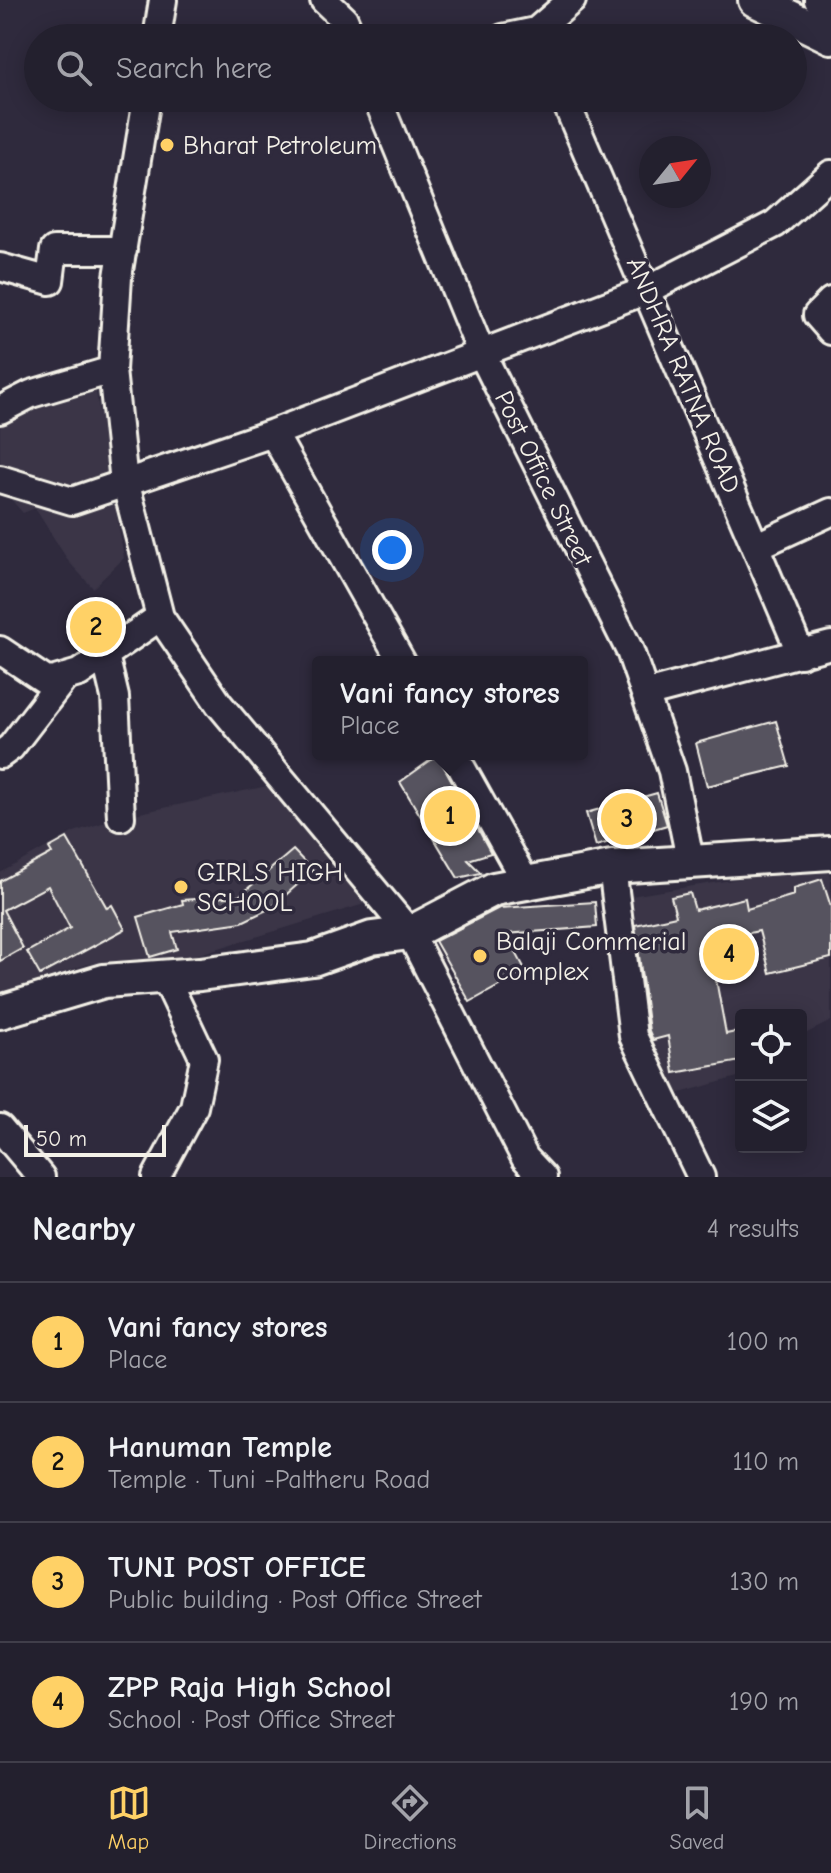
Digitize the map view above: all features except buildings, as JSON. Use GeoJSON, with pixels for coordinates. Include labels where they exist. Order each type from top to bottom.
{"type":"FeatureCollection","features":[{"type":"Feature","properties":{"kind":"main road"},"geometry":{"type":"LineString","coordinates":[[755,0],[804,24]]}},
{"type":"Feature","properties":{"kind":"main road"},"geometry":{"type":"LineString","coordinates":[[807,25],[831,37]]}},
{"type":"Feature","properties":{"kind":"main road"},"geometry":{"type":"LineString","coordinates":[[0,1012],[104,981],[165,977],[313,959],[372,938],[410,933],[494,889],[612,867],[831,853]]}},
{"type":"Feature","properties":{"kind":"street"},"geometry":{"type":"LineString","coordinates":[[159,24],[163,0]]}},
{"type":"Feature","properties":{"kind":"street"},"geometry":{"type":"LineString","coordinates":[[324,0],[344,24]]}},
{"type":"Feature","properties":{"kind":"street"},"geometry":{"type":"LineString","coordinates":[[547,24],[572,0]]}},
{"type":"Feature","properties":{"kind":"street"},"geometry":{"type":"LineString","coordinates":[[818,0],[831,7]]}},
{"type":"Feature","properties":{"kind":"street"},"geometry":{"type":"LineString","coordinates":[[145,112],[123,250],[112,370],[126,485],[160,617],[219,704],[410,933],[525,1158],[543,1177]]}},
{"type":"Feature","properties":{"kind":"street","name":"Post Office Street"},"geometry":{"type":"LineString","coordinates":[[383,112],[480,350],[630,651],[672,771],[691,864]]}},
{"type":"Feature","properties":{"kind":"street","name":"ANDHRA RATNA ROAD"},"geometry":{"type":"LineString","coordinates":[[570,112],[801,654]]}},
{"type":"Feature","properties":{"kind":"street"},"geometry":{"type":"LineString","coordinates":[[0,479],[72,501],[273,433],[480,350],[647,290],[775,224],[831,174]]}},
{"type":"Feature","properties":{"kind":"street"},"geometry":{"type":"LineString","coordinates":[[0,267],[50,281],[54,250],[123,250]]}},
{"type":"Feature","properties":{"kind":"street"},"geometry":{"type":"LineString","coordinates":[[831,301],[817,315],[831,331]]}},
{"type":"Feature","properties":{"kind":"street"},"geometry":{"type":"LineString","coordinates":[[0,410],[31,394],[112,370]]}},
{"type":"Feature","properties":{"kind":"street"},"geometry":{"type":"LineString","coordinates":[[273,433],[399,656]]}},
{"type":"Feature","properties":{"kind":"street"},"geometry":{"type":"LineString","coordinates":[[757,546],[831,512]]}},
{"type":"Feature","properties":{"kind":"street"},"geometry":{"type":"LineString","coordinates":[[0,650],[48,682],[79,673],[160,617]]}},
{"type":"Feature","properties":{"kind":"street"},"geometry":{"type":"LineString","coordinates":[[645,694],[831,645]]}},
{"type":"Feature","properties":{"kind":"street"},"geometry":{"type":"LineString","coordinates":[[105,655],[115,697],[121,817]]}},
{"type":"Feature","properties":{"kind":"street"},"geometry":{"type":"LineString","coordinates":[[0,755],[11,747],[65,677]]}},
{"type":"Feature","properties":{"kind":"street"},"geometry":{"type":"LineString","coordinates":[[457,760],[526,883]]}},
{"type":"Feature","properties":{"kind":"street"},"geometry":{"type":"LineString","coordinates":[[612,867],[633,1036],[701,1177]]}},
{"type":"Feature","properties":{"kind":"street"},"geometry":{"type":"LineString","coordinates":[[165,977],[204,1059],[194,1107],[166,1172]]}},
{"type":"Feature","properties":{"kind":"street"},"geometry":{"type":"LineString","coordinates":[[0,1128],[41,1177]]}},
{"type":"Feature","properties":{"kind":"shaded area"},"geometry":{"type":"Polygon","coordinates":[[[96,392],[124,558],[93,588],[69,562],[35,508],[23,513],[0,487],[0,422],[35,405],[96,392]]]}},
{"type":"Feature","properties":{"kind":"shaded area","name":"GIRLS HIGH SCHOOL"},"geometry":{"type":"Polygon","coordinates":[[[277,784],[374,901],[196,955],[88,964],[0,994],[0,873],[74,832],[121,817],[277,784]]]}},
{"type":"Feature","properties":{"kind":"shaded area"},"geometry":{"type":"Polygon","coordinates":[[[826,865],[831,879],[831,1021],[807,1033],[807,1009],[735,1009],[735,1078],[662,1098],[637,1010],[618,898],[826,865]]]}},
{"type":"Feature","properties":{"kind":"place","name":"Bharat Petroleum"},"geometry":{"type":"Point","coordinates":[167,145]}},
{"type":"Feature","properties":{"kind":"place","name":"Hanuman Temple"},"geometry":{"type":"Point","coordinates":[96,627]}},
{"type":"Feature","properties":{"kind":"place","name":"Vani fancy stores"},"geometry":{"type":"Point","coordinates":[450,816]}},
{"type":"Feature","properties":{"kind":"place","name":"TUNI POST OFFICE"},"geometry":{"type":"Point","coordinates":[627,819]}},
{"type":"Feature","properties":{"kind":"place","name":"GIRLS HIGH SCHOOL"},"geometry":{"type":"Point","coordinates":[181,887]}},
{"type":"Feature","properties":{"kind":"place","name":"ZPP Raja High School"},"geometry":{"type":"Point","coordinates":[729,954]}},
{"type":"Feature","properties":{"kind":"place","name":"Balaji Commerial complex"},"geometry":{"type":"Point","coordinates":[480,956]}}]}
